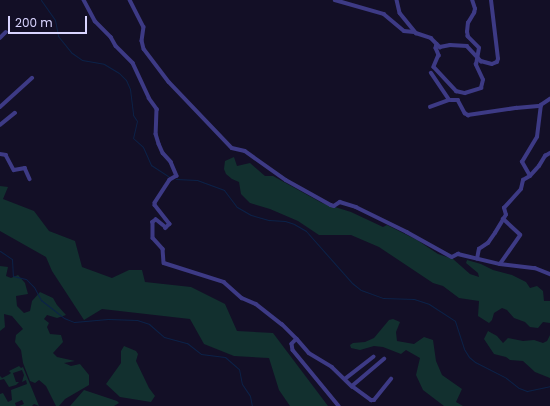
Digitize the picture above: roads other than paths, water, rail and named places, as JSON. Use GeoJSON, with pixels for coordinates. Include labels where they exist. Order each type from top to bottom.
{"type":"FeatureCollection","features":[{"type":"Feature","properties":{"kind":"street"},"geometry":{"type":"LineString","coordinates":[[84,0],[95,21],[111,37],[116,46],[133,63],[149,98],[157,109],[156,134],[163,153],[171,162],[177,176],[170,180],[155,203],[170,224],[166,228],[156,220],[153,222],[154,238],[163,249],[164,263],[224,282],[242,298],[256,304],[297,339],[309,353],[332,367],[352,386],[373,400],[391,379]]}},
{"type":"Feature","properties":{"kind":"street"},"geometry":{"type":"LineString","coordinates":[[130,0],[144,25],[142,41],[144,49],[169,82],[232,148],[245,151],[286,180],[332,206],[340,202],[352,206],[407,232],[451,256],[458,254],[476,260],[535,268],[550,274]]}},
{"type":"Feature","properties":{"kind":"street"},"geometry":{"type":"LineString","coordinates":[[335,0],[384,14],[404,31],[414,32],[431,38],[440,47],[450,45],[467,46],[477,58],[489,64],[495,64],[498,61],[491,0]]}},
{"type":"Feature","properties":{"kind":"street"},"geometry":{"type":"LineString","coordinates":[[396,0],[400,12],[414,32]]}},
{"type":"Feature","properties":{"kind":"street"},"geometry":{"type":"LineString","coordinates":[[437,44],[436,48],[439,55],[434,67],[458,92],[465,93],[479,89],[482,86],[483,80],[476,65],[479,48],[468,37],[467,32],[468,23],[475,9],[472,0]]}},
{"type":"Feature","properties":{"kind":"street"},"geometry":{"type":"LineString","coordinates":[[0,38],[6,32]]}},
{"type":"Feature","properties":{"kind":"street"},"geometry":{"type":"LineString","coordinates":[[431,73],[449,100]]}},
{"type":"Feature","properties":{"kind":"street"},"geometry":{"type":"LineString","coordinates":[[0,107],[32,78]]}},
{"type":"Feature","properties":{"kind":"street"},"geometry":{"type":"LineString","coordinates":[[530,176],[522,162],[537,137],[541,106],[548,98]]}},
{"type":"Feature","properties":{"kind":"street"},"geometry":{"type":"LineString","coordinates":[[430,107],[449,100],[458,100],[465,113],[468,114],[541,106]]}},
{"type":"Feature","properties":{"kind":"street"},"geometry":{"type":"LineString","coordinates":[[0,125],[15,113]]}},
{"type":"Feature","properties":{"kind":"street"},"geometry":{"type":"LineString","coordinates":[[476,260],[479,249],[488,242],[504,219],[506,214],[504,208],[521,189],[523,180],[530,176],[545,156],[550,153]]}},
{"type":"Feature","properties":{"kind":"street"},"geometry":{"type":"LineString","coordinates":[[0,154],[5,154],[14,170],[25,168],[30,179]]}},
{"type":"Feature","properties":{"kind":"street"},"geometry":{"type":"LineString","coordinates":[[500,264],[520,235],[504,219]]}},
{"type":"Feature","properties":{"kind":"street"},"geometry":{"type":"LineString","coordinates":[[297,339],[292,344],[293,350],[340,406]]}},
{"type":"Feature","properties":{"kind":"street"},"geometry":{"type":"LineString","coordinates":[[345,379],[373,357]]}},
{"type":"Feature","properties":{"kind":"street"},"geometry":{"type":"LineString","coordinates":[[352,386],[384,359]]}},
{"type":"Feature","properties":{"kind":"waterway"},"geometry":{"type":"LineString","coordinates":[[41,0],[55,20],[58,36],[72,53],[82,60],[104,64],[119,73],[126,80],[130,89],[133,115],[137,121],[133,138],[143,147],[151,165],[171,178]]}},
{"type":"Feature","properties":{"kind":"waterway"},"geometry":{"type":"LineString","coordinates":[[176,179],[197,180],[224,190],[237,207],[251,215],[269,220],[285,221],[294,224],[306,231],[352,283],[361,290],[383,298],[414,299],[429,304],[455,321],[464,349],[469,357],[475,362],[506,378],[519,388],[527,391],[550,386]]}},
{"type":"Feature","properties":{"kind":"waterway"},"geometry":{"type":"LineString","coordinates":[[0,251],[12,259],[13,276],[26,279],[34,287],[41,300],[64,318],[74,322],[108,319],[137,320],[149,324],[164,337],[187,343],[201,354],[225,357],[239,369],[242,384],[250,396],[252,406]]}}]}
